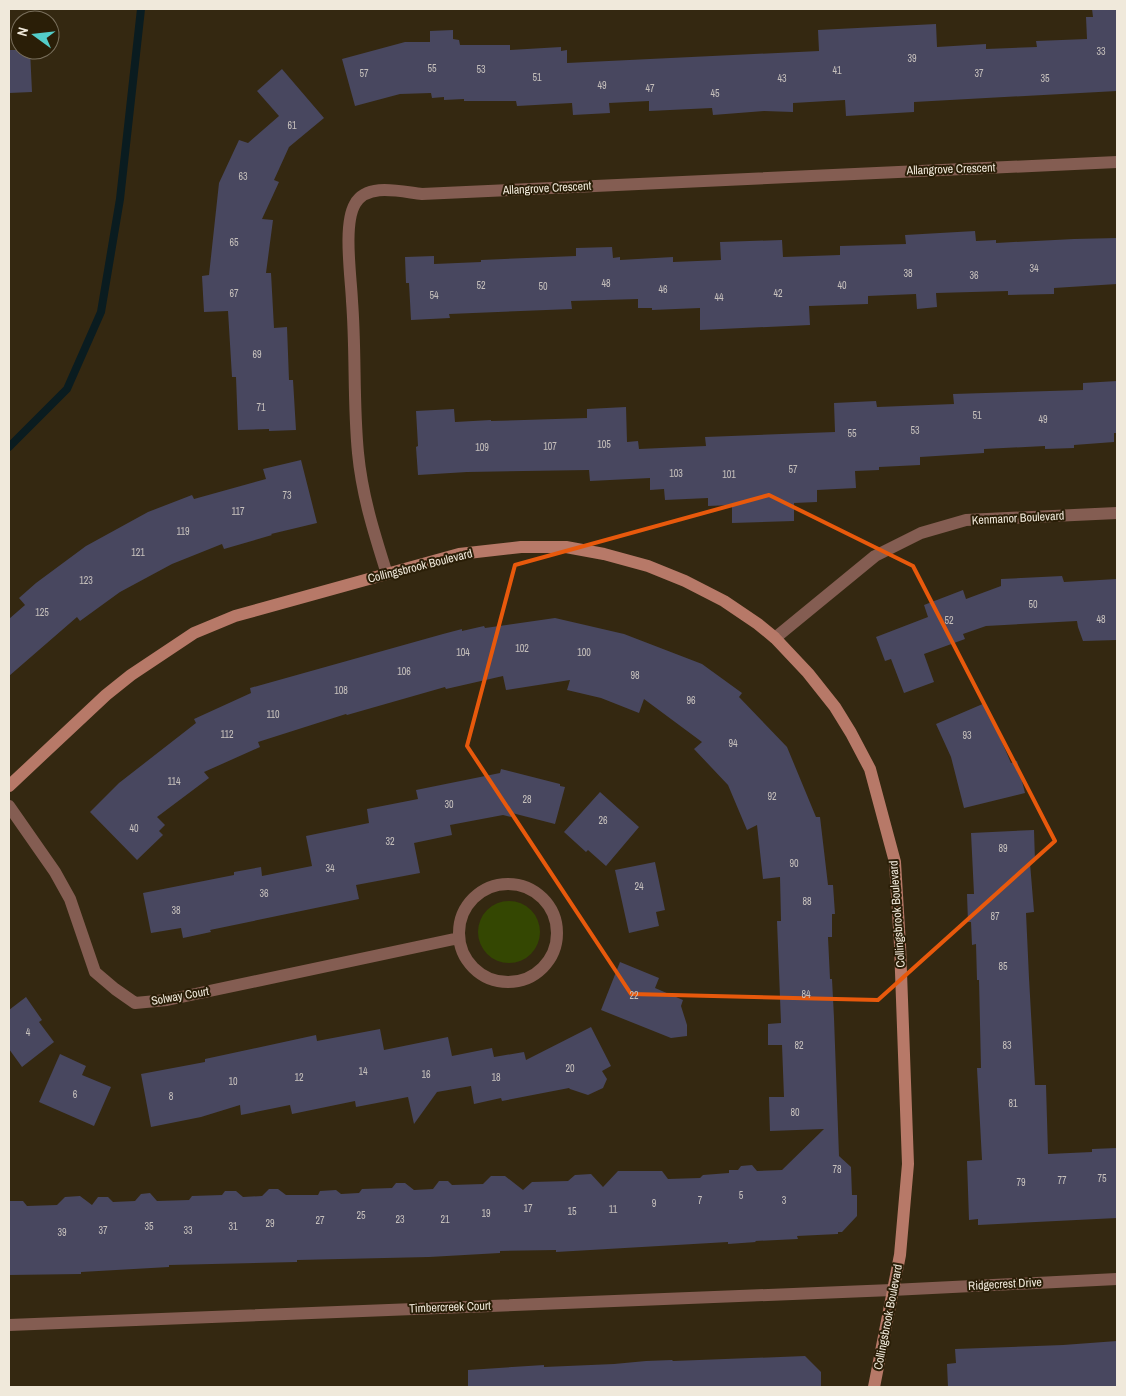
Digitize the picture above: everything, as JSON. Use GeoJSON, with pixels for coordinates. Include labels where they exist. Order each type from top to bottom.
{"type":"FeatureCollection","features":[{"type":"Feature","properties":{"kind":"street","name":"Allangrove Crescent"},"geometry":{"type":"LineString","coordinates":[[387,574],[373,532],[367,505],[358,453],[356,421],[352,302],[349,272],[350,222],[355,203],[366,194],[379,190],[422,194],[1117,162]]}},
{"type":"Feature","properties":{"kind":"street","name":"Kenmanor Boulevard"},"geometry":{"type":"LineString","coordinates":[[775,638],[874,556],[921,533],[966,520],[1117,513]]}},
{"type":"Feature","properties":{"kind":"street","name":"Collingsbrook Boulevard"},"geometry":{"type":"LineString","coordinates":[[9,786],[112,690],[194,633],[235,616],[460,554],[521,547],[566,547],[613,556],[648,566],[685,581],[724,601],[775,638],[808,673],[835,707],[870,769],[895,862],[908,1164],[900,1255],[874,1387]]}},
{"type":"Feature","properties":{"kind":"street","name":"Solway Court"},"geometry":{"type":"LineString","coordinates":[[9,806],[55,872],[66,892],[96,972],[135,1003],[167,1000],[458,938]]}},
{"type":"Feature","properties":{"kind":"street"},"geometry":{"type":"LineString","coordinates":[[505,883],[529,888],[548,903],[555,917],[558,933],[554,950],[547,964],[534,975],[519,982],[502,982],[486,978],[472,968],[463,954],[458,938],[459,922],[466,907],[476,895],[490,886],[505,883]]}},
{"type":"Feature","properties":{"kind":"street","name":"Ridgecrest Drive"},"geometry":{"type":"LineString","coordinates":[[892,1290],[1117,1279]]}},
{"type":"Feature","properties":{"kind":"street","name":"Timbercreek Court"},"geometry":{"type":"LineString","coordinates":[[9,1325],[892,1290]]}},
{"type":"Feature","properties":{"kind":"highlighted area"},"geometry":{"type":"Polygon","coordinates":[[[769,495],[913,566],[1055,841],[878,1000],[631,994],[467,746],[515,565],[769,495]]]}},
{"type":"Feature","properties":{"kind":"green space"},"geometry":{"type":"Polygon","coordinates":[[[503,901],[515,901],[531,910],[538,920],[540,932],[538,944],[531,954],[515,963],[503,963],[492,958],[483,949],[478,938],[478,926],[483,915],[492,906],[503,901]]]}},
{"type":"Feature","properties":{"kind":"building"},"geometry":{"type":"Polygon","coordinates":[[[1092,9],[1117,9],[1117,91],[914,102],[914,112],[846,116],[845,100],[793,103],[793,112],[764,111],[713,115],[712,108],[649,111],[649,101],[609,103],[610,113],[573,115],[572,103],[517,106],[516,101],[444,100],[444,97],[432,98],[431,93],[400,94],[355,106],[342,59],[405,42],[430,42],[430,31],[453,30],[453,39],[459,40],[460,45],[510,45],[510,50],[561,47],[561,51],[567,50],[567,63],[819,51],[818,30],[936,24],[937,47],[986,44],[986,49],[1037,47],[1036,41],[1087,39],[1086,17],[1093,17],[1092,9]]]}},
{"type":"Feature","properties":{"kind":"building"},"geometry":{"type":"Polygon","coordinates":[[[10,50],[10,60],[30,60],[32,92],[9,93],[10,50]]]}},
{"type":"Feature","properties":{"kind":"building"},"geometry":{"type":"Polygon","coordinates":[[[282,69],[324,118],[289,147],[274,180],[279,182],[262,219],[273,220],[266,273],[271,273],[274,328],[287,327],[289,380],[293,380],[296,430],[238,430],[236,377],[232,377],[228,311],[204,312],[202,276],[209,275],[219,183],[239,140],[248,143],[279,116],[257,91],[282,69]]]}},
{"type":"Feature","properties":{"kind":"building"},"geometry":{"type":"Polygon","coordinates":[[[975,231],[976,241],[996,240],[996,243],[1117,238],[1117,284],[1054,288],[1054,294],[1008,295],[1008,291],[936,293],[937,307],[917,309],[916,294],[868,296],[868,304],[809,306],[810,325],[700,330],[700,308],[652,310],[652,308],[638,308],[638,299],[571,301],[572,309],[449,314],[450,318],[411,320],[409,283],[406,283],[405,257],[434,256],[434,264],[481,262],[481,260],[576,256],[576,248],[612,247],[613,258],[620,257],[620,260],[673,257],[673,262],[721,260],[720,242],[782,240],[783,257],[840,255],[840,246],[906,244],[905,235],[975,231]]]}},
{"type":"Feature","properties":{"kind":"building"},"geometry":{"type":"Polygon","coordinates":[[[1117,381],[1117,433],[1114,433],[1114,442],[1074,445],[1074,448],[1045,449],[1045,446],[984,449],[984,453],[920,457],[920,465],[879,467],[879,470],[855,471],[856,488],[817,490],[817,502],[794,503],[794,521],[732,523],[732,505],[708,506],[708,498],[665,500],[664,489],[650,490],[650,478],[590,481],[589,470],[467,472],[418,475],[416,411],[454,409],[455,422],[587,418],[587,409],[626,407],[627,442],[638,441],[639,449],[706,446],[705,437],[835,432],[834,403],[876,401],[877,407],[954,404],[953,394],[1083,390],[1083,383],[1117,381]]]}},
{"type":"Feature","properties":{"kind":"building"},"geometry":{"type":"Polygon","coordinates":[[[301,460],[317,523],[271,534],[224,549],[222,544],[172,564],[120,592],[80,621],[77,617],[9,676],[9,619],[25,605],[19,598],[86,546],[148,512],[192,495],[194,499],[266,479],[263,469],[301,460]]]}},
{"type":"Feature","properties":{"kind":"building"},"geometry":{"type":"Polygon","coordinates":[[[1062,576],[1064,582],[1117,579],[1117,640],[1083,641],[1077,621],[986,626],[963,634],[965,639],[924,654],[934,682],[904,693],[891,659],[885,661],[876,637],[928,617],[924,605],[963,590],[966,599],[1001,586],[1001,579],[1062,576]]]}},
{"type":"Feature","properties":{"kind":"building"},"geometry":{"type":"Polygon","coordinates":[[[555,618],[624,634],[702,664],[742,693],[739,697],[787,747],[816,817],[820,817],[828,885],[833,885],[835,914],[832,914],[832,937],[828,937],[834,1018],[839,1156],[851,1167],[852,1195],[857,1195],[857,1216],[838,1234],[797,1236],[798,1239],[728,1244],[728,1242],[556,1252],[556,1250],[500,1251],[500,1253],[429,1257],[169,1265],[169,1267],[81,1272],[81,1274],[9,1275],[9,1201],[23,1201],[27,1206],[57,1205],[65,1197],[80,1196],[92,1205],[98,1197],[108,1197],[113,1202],[135,1201],[141,1194],[150,1193],[157,1201],[189,1200],[192,1196],[222,1195],[225,1191],[236,1191],[243,1197],[262,1196],[269,1189],[278,1189],[286,1195],[318,1195],[320,1191],[336,1190],[341,1194],[359,1193],[362,1189],[392,1188],[396,1183],[405,1183],[414,1190],[433,1189],[439,1181],[448,1181],[452,1185],[483,1184],[491,1176],[505,1176],[523,1190],[532,1182],[568,1181],[575,1175],[591,1174],[603,1187],[618,1171],[662,1171],[668,1179],[700,1178],[703,1175],[729,1173],[729,1170],[738,1170],[741,1166],[752,1165],[757,1171],[782,1170],[824,1129],[770,1131],[769,1097],[784,1097],[782,1045],[768,1045],[768,1024],[781,1023],[777,921],[781,921],[780,877],[763,879],[757,825],[747,830],[728,785],[694,749],[702,742],[644,699],[639,713],[601,698],[567,690],[570,680],[506,690],[503,676],[446,689],[445,687],[346,714],[258,742],[260,747],[204,772],[209,778],[157,817],[165,825],[159,831],[163,835],[137,860],[90,812],[119,783],[196,723],[194,719],[251,693],[250,688],[462,629],[462,631],[484,626],[485,628],[555,618]]]}},
{"type":"Feature","properties":{"kind":"building"},"geometry":{"type":"Polygon","coordinates":[[[985,703],[1011,763],[1017,761],[1025,793],[964,808],[951,757],[936,724],[985,703]]]}},
{"type":"Feature","properties":{"kind":"building"},"geometry":{"type":"Polygon","coordinates":[[[501,769],[560,784],[560,786],[565,787],[555,824],[512,813],[511,817],[503,815],[450,825],[452,835],[414,843],[420,873],[356,885],[359,899],[210,930],[211,932],[183,938],[181,928],[151,933],[143,893],[234,875],[234,872],[261,867],[262,876],[312,866],[306,836],[369,823],[367,809],[418,799],[416,790],[500,773],[501,769]]]}},
{"type":"Feature","properties":{"kind":"building"},"geometry":{"type":"Polygon","coordinates":[[[600,792],[639,827],[606,866],[588,850],[586,852],[564,832],[600,792]]]}},
{"type":"Feature","properties":{"kind":"building"},"geometry":{"type":"Polygon","coordinates":[[[1034,830],[1035,862],[1030,863],[1034,912],[1026,913],[1035,1085],[1046,1085],[1048,1154],[1092,1152],[1092,1149],[1117,1148],[1117,1218],[978,1225],[978,1219],[969,1220],[967,1161],[982,1160],[977,1068],[981,1068],[979,980],[977,980],[976,944],[972,945],[971,922],[968,922],[967,894],[974,894],[971,833],[1034,830]]]}},
{"type":"Feature","properties":{"kind":"building"},"geometry":{"type":"Polygon","coordinates":[[[655,862],[665,910],[656,912],[659,926],[629,933],[615,870],[655,862]]]}},
{"type":"Feature","properties":{"kind":"building"},"geometry":{"type":"Polygon","coordinates":[[[620,962],[659,978],[655,988],[683,1000],[681,1006],[687,1025],[687,1036],[671,1038],[601,1010],[620,962]]]}},
{"type":"Feature","properties":{"kind":"building"},"geometry":{"type":"Polygon","coordinates":[[[26,997],[42,1020],[39,1022],[54,1042],[22,1067],[9,1049],[9,1010],[26,997]]]}},
{"type":"Feature","properties":{"kind":"building"},"geometry":{"type":"Polygon","coordinates":[[[591,1027],[611,1066],[602,1071],[607,1079],[603,1088],[588,1095],[569,1088],[502,1101],[501,1098],[474,1104],[471,1086],[437,1092],[414,1124],[408,1097],[356,1107],[355,1101],[292,1114],[290,1105],[241,1115],[240,1105],[201,1117],[151,1127],[141,1074],[205,1062],[205,1059],[316,1035],[317,1041],[380,1029],[384,1050],[448,1037],[452,1056],[492,1048],[494,1057],[524,1052],[526,1060],[591,1027]]]}},
{"type":"Feature","properties":{"kind":"building"},"geometry":{"type":"Polygon","coordinates":[[[60,1054],[86,1066],[82,1075],[111,1087],[94,1126],[39,1102],[60,1054]]]}},
{"type":"Feature","properties":{"kind":"building"},"geometry":{"type":"Polygon","coordinates":[[[1117,1341],[1117,1387],[948,1387],[947,1364],[956,1363],[955,1349],[1117,1341]]]}},
{"type":"Feature","properties":{"kind":"building"},"geometry":{"type":"Polygon","coordinates":[[[805,1356],[821,1372],[821,1387],[468,1387],[468,1370],[544,1365],[544,1367],[646,1361],[805,1356]]]}},
{"type":"Feature","properties":{"kind":"waterway"},"geometry":{"type":"LineString","coordinates":[[9,447],[67,389],[101,312],[120,199],[141,9]]}}]}
